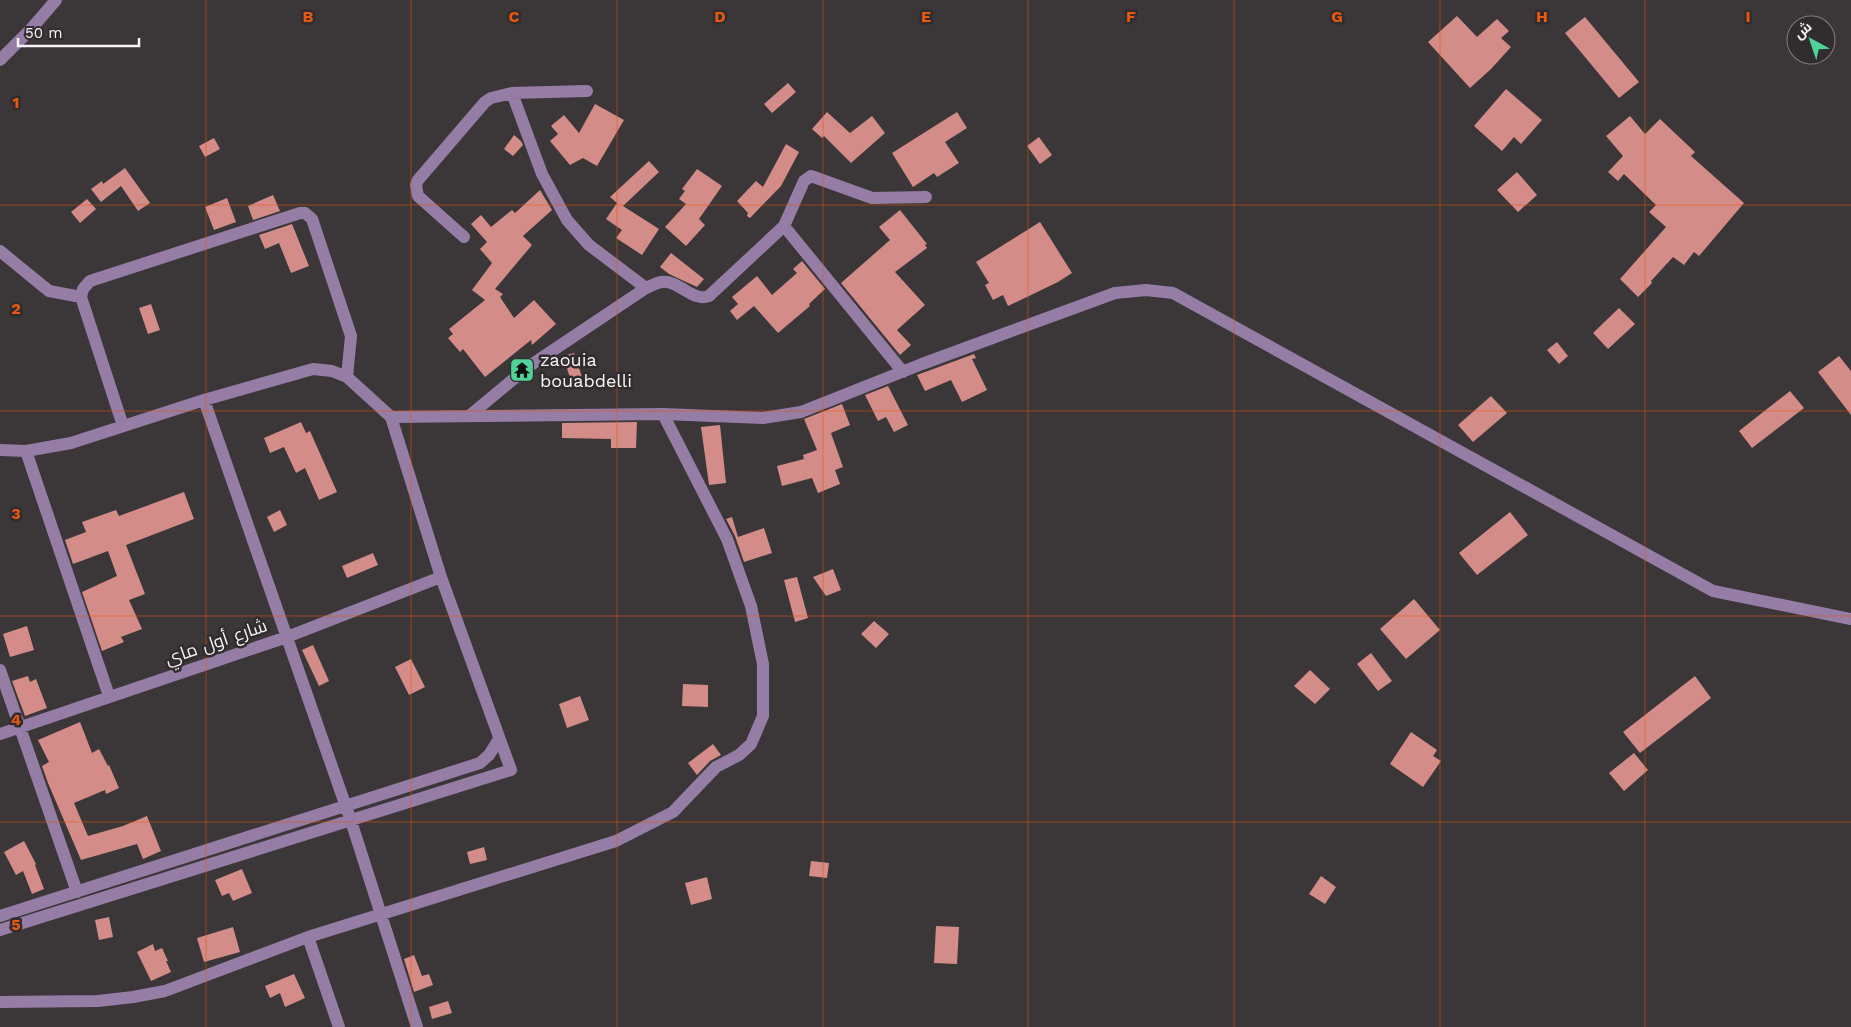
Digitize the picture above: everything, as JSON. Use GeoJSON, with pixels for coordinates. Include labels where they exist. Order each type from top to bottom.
{"type":"FeatureCollection","features":[{"type":"Feature","properties":{"kind":"street"},"geometry":{"type":"LineString","coordinates":[[0,60],[32,29],[56,0]]}},
{"type":"Feature","properties":{"kind":"street"},"geometry":{"type":"LineString","coordinates":[[464,237],[418,196],[416,185],[418,180],[485,102],[491,98],[512,93],[587,91]]}},
{"type":"Feature","properties":{"kind":"street"},"geometry":{"type":"LineString","coordinates":[[512,93],[542,174],[566,220],[589,245],[646,288]]}},
{"type":"Feature","properties":{"kind":"street"},"geometry":{"type":"LineString","coordinates":[[469,416],[528,367],[646,288],[662,282],[668,282],[700,298],[709,296],[784,226],[804,181],[811,176],[872,198],[926,197]]}},
{"type":"Feature","properties":{"kind":"street"},"geometry":{"type":"LineString","coordinates":[[124,426],[80,297],[83,289],[90,281],[300,213],[305,213],[312,219],[351,336],[347,377]]}},
{"type":"Feature","properties":{"kind":"street"},"geometry":{"type":"LineString","coordinates":[[784,226],[903,372]]}},
{"type":"Feature","properties":{"kind":"street"},"geometry":{"type":"LineString","coordinates":[[0,251],[49,292],[80,297]]}},
{"type":"Feature","properties":{"kind":"street"},"geometry":{"type":"LineString","coordinates":[[391,417],[663,414],[763,418],[801,412],[1115,292],[1146,290],[1173,293],[1712,591],[1851,619]]}},
{"type":"Feature","properties":{"kind":"street"},"geometry":{"type":"LineString","coordinates":[[0,450],[26,451],[71,443],[204,400],[313,369],[332,371],[347,377],[391,417],[441,577],[510,770],[0,930]]}},
{"type":"Feature","properties":{"kind":"street"},"geometry":{"type":"LineString","coordinates":[[204,400],[346,806],[417,1027]]}},
{"type":"Feature","properties":{"kind":"street"},"geometry":{"type":"LineString","coordinates":[[0,1002],[98,1001],[165,991],[308,938],[380,914],[616,842],[672,812],[716,767],[739,755],[751,744],[763,716],[763,664],[751,606],[727,540],[663,414]]}},
{"type":"Feature","properties":{"kind":"street"},"geometry":{"type":"LineString","coordinates":[[26,451],[109,696]]}},
{"type":"Feature","properties":{"kind":"street","name":"شارع أول ماي"},"geometry":{"type":"LineString","coordinates":[[0,734],[286,637],[441,577]]}},
{"type":"Feature","properties":{"kind":"street"},"geometry":{"type":"LineString","coordinates":[[0,670],[77,892]]}},
{"type":"Feature","properties":{"kind":"street"},"geometry":{"type":"LineString","coordinates":[[0,916],[480,763],[489,755],[499,739]]}},
{"type":"Feature","properties":{"kind":"street"},"geometry":{"type":"LineString","coordinates":[[308,938],[339,1027]]}},
{"type":"Feature","properties":{"kind":"building"},"geometry":{"type":"Polygon","coordinates":[[[1457,16],[1477,37],[1497,19],[1509,31],[1501,38],[1511,47],[1470,88],[1428,42],[1457,16]]]}},
{"type":"Feature","properties":{"kind":"building"},"geometry":{"type":"Polygon","coordinates":[[[1585,17],[1639,82],[1619,98],[1565,33],[1585,17]]]}},
{"type":"Feature","properties":{"kind":"building"},"geometry":{"type":"Polygon","coordinates":[[[788,83],[796,92],[772,113],[764,104],[788,83]]]}},
{"type":"Feature","properties":{"kind":"building"},"geometry":{"type":"Polygon","coordinates":[[[1506,89],[1542,120],[1521,144],[1514,137],[1502,151],[1474,126],[1506,89]]]}},
{"type":"Feature","properties":{"kind":"building"},"geometry":{"type":"Polygon","coordinates":[[[595,104],[624,120],[597,166],[583,158],[570,165],[550,141],[558,134],[551,126],[564,115],[579,133],[595,104]]]}},
{"type":"Feature","properties":{"kind":"building"},"geometry":{"type":"Polygon","coordinates":[[[827,112],[850,133],[872,116],[885,133],[851,163],[824,136],[822,138],[812,129],[827,112]]]}},
{"type":"Feature","properties":{"kind":"building"},"geometry":{"type":"Polygon","coordinates":[[[957,112],[967,128],[945,142],[959,163],[937,177],[934,173],[913,187],[892,153],[957,112]]]}},
{"type":"Feature","properties":{"kind":"building"},"geometry":{"type":"Polygon","coordinates":[[[1630,116],[1645,134],[1660,119],[1695,152],[1691,156],[1744,203],[1699,256],[1694,252],[1684,265],[1673,257],[1638,297],[1620,279],[1666,227],[1649,212],[1656,205],[1624,174],[1618,181],[1608,172],[1623,156],[1606,136],[1630,116]]]}},
{"type":"Feature","properties":{"kind":"building"},"geometry":{"type":"Polygon","coordinates":[[[514,135],[523,145],[513,156],[504,149],[514,135]]]}},
{"type":"Feature","properties":{"kind":"building"},"geometry":{"type":"Polygon","coordinates":[[[1039,137],[1052,155],[1040,164],[1027,146],[1039,137]]]}},
{"type":"Feature","properties":{"kind":"building"},"geometry":{"type":"Polygon","coordinates":[[[214,138],[220,149],[205,157],[199,146],[214,138]]]}},
{"type":"Feature","properties":{"kind":"building"},"geometry":{"type":"Polygon","coordinates":[[[786,144],[799,152],[781,186],[750,218],[737,201],[756,181],[763,187],[786,144]]]}},
{"type":"Feature","properties":{"kind":"building"},"geometry":{"type":"Polygon","coordinates":[[[649,161],[659,172],[623,206],[659,229],[642,255],[616,238],[622,230],[606,219],[617,203],[610,197],[649,161]]]}},
{"type":"Feature","properties":{"kind":"building"},"geometry":{"type":"Polygon","coordinates":[[[125,168],[150,203],[138,211],[121,186],[101,202],[91,189],[102,181],[103,184],[125,168]]]}},
{"type":"Feature","properties":{"kind":"building"},"geometry":{"type":"Polygon","coordinates":[[[697,169],[722,186],[699,219],[705,225],[686,246],[665,227],[686,204],[679,199],[685,191],[682,189],[697,169]]]}},
{"type":"Feature","properties":{"kind":"building"},"geometry":{"type":"Polygon","coordinates":[[[1517,172],[1537,195],[1518,212],[1497,190],[1517,172]]]}},
{"type":"Feature","properties":{"kind":"building"},"geometry":{"type":"Polygon","coordinates":[[[540,190],[552,210],[523,236],[532,245],[495,289],[503,294],[500,297],[514,318],[534,300],[556,324],[532,345],[531,340],[485,377],[463,349],[460,352],[448,338],[453,334],[449,329],[485,300],[472,290],[492,263],[480,249],[487,242],[471,224],[481,215],[491,227],[512,210],[515,213],[540,190]]]}},
{"type":"Feature","properties":{"kind":"building"},"geometry":{"type":"Polygon","coordinates":[[[273,195],[280,211],[253,220],[248,206],[273,195]]]}},
{"type":"Feature","properties":{"kind":"building"},"geometry":{"type":"Polygon","coordinates":[[[227,198],[236,222],[214,230],[205,207],[227,198]]]}},
{"type":"Feature","properties":{"kind":"building"},"geometry":{"type":"Polygon","coordinates":[[[87,199],[96,209],[80,223],[71,212],[87,199]]]}},
{"type":"Feature","properties":{"kind":"building"},"geometry":{"type":"Polygon","coordinates":[[[900,210],[927,244],[925,245],[927,248],[895,272],[925,305],[897,330],[911,345],[900,355],[841,283],[890,240],[879,227],[900,210]]]}},
{"type":"Feature","properties":{"kind":"building"},"geometry":{"type":"Polygon","coordinates":[[[1040,222],[1072,273],[1058,282],[1008,306],[1003,295],[993,300],[985,285],[989,283],[976,262],[1040,222]]]}},
{"type":"Feature","properties":{"kind":"building"},"geometry":{"type":"Polygon","coordinates":[[[292,224],[309,266],[291,273],[279,243],[265,249],[259,235],[292,224]]]}},
{"type":"Feature","properties":{"kind":"building"},"geometry":{"type":"Polygon","coordinates":[[[671,253],[704,279],[697,287],[669,274],[660,267],[671,253]]]}},
{"type":"Feature","properties":{"kind":"building"},"geometry":{"type":"Polygon","coordinates":[[[802,261],[825,289],[809,304],[810,306],[778,333],[754,306],[737,320],[730,311],[738,304],[732,297],[757,276],[772,295],[797,273],[793,269],[802,261]]]}},
{"type":"Feature","properties":{"kind":"building"},"geometry":{"type":"Polygon","coordinates":[[[151,304],[160,330],[148,334],[139,308],[151,304]]]}},
{"type":"Feature","properties":{"kind":"building"},"geometry":{"type":"Polygon","coordinates":[[[1619,308],[1635,324],[1608,349],[1593,333],[1619,308]]]}},
{"type":"Feature","properties":{"kind":"building"},"geometry":{"type":"Polygon","coordinates":[[[1557,342],[1568,356],[1559,364],[1547,350],[1557,342]]]}},
{"type":"Feature","properties":{"kind":"building"},"geometry":{"type":"Polygon","coordinates":[[[574,353],[584,383],[573,387],[563,356],[574,353]]]}},
{"type":"Feature","properties":{"kind":"building"},"geometry":{"type":"Polygon","coordinates":[[[974,354],[976,358],[972,359],[987,390],[962,402],[951,380],[925,391],[917,375],[974,354]]]}},
{"type":"Feature","properties":{"kind":"building"},"geometry":{"type":"Polygon","coordinates":[[[1839,356],[1851,371],[1851,415],[1818,372],[1839,356]]]}},
{"type":"Feature","properties":{"kind":"building"},"geometry":{"type":"Polygon","coordinates":[[[888,386],[908,425],[894,432],[886,417],[878,421],[865,395],[888,386]]]}},
{"type":"Feature","properties":{"kind":"building"},"geometry":{"type":"Polygon","coordinates":[[[1790,391],[1804,408],[1752,448],[1739,431],[1790,391]]]}},
{"type":"Feature","properties":{"kind":"building"},"geometry":{"type":"Polygon","coordinates":[[[1491,396],[1507,413],[1473,442],[1458,425],[1491,396]]]}},
{"type":"Feature","properties":{"kind":"building"},"geometry":{"type":"Polygon","coordinates":[[[842,404],[850,425],[831,433],[843,467],[835,470],[840,484],[818,493],[812,478],[782,486],[777,466],[804,459],[803,455],[817,450],[804,419],[842,404]]]}},
{"type":"Feature","properties":{"kind":"building"},"geometry":{"type":"Polygon","coordinates":[[[301,422],[306,433],[310,431],[337,492],[319,500],[305,468],[296,473],[284,447],[270,453],[264,438],[301,422]]]}},
{"type":"Feature","properties":{"kind":"building"},"geometry":{"type":"Polygon","coordinates":[[[637,422],[636,448],[611,448],[611,439],[562,438],[562,423],[637,422]]]}},
{"type":"Feature","properties":{"kind":"building"},"geometry":{"type":"Polygon","coordinates":[[[720,425],[726,483],[709,485],[701,427],[720,425]]]}},
{"type":"Feature","properties":{"kind":"building"},"geometry":{"type":"Polygon","coordinates":[[[184,492],[194,519],[126,545],[145,594],[129,600],[142,629],[121,637],[124,642],[102,651],[82,592],[117,576],[108,551],[73,564],[65,540],[86,532],[82,522],[116,510],[119,516],[184,492]]]}},
{"type":"Feature","properties":{"kind":"building"},"geometry":{"type":"Polygon","coordinates":[[[280,510],[287,525],[274,532],[267,517],[280,510]]]}},
{"type":"Feature","properties":{"kind":"building"},"geometry":{"type":"Polygon","coordinates":[[[1510,512],[1528,535],[1477,575],[1459,553],[1510,512]]]}},
{"type":"Feature","properties":{"kind":"building"},"geometry":{"type":"Polygon","coordinates":[[[732,517],[738,537],[764,528],[772,553],[744,562],[735,536],[726,519],[732,517]]]}},
{"type":"Feature","properties":{"kind":"building"},"geometry":{"type":"Polygon","coordinates":[[[373,553],[378,565],[347,578],[342,566],[373,553]]]}},
{"type":"Feature","properties":{"kind":"building"},"geometry":{"type":"Polygon","coordinates":[[[833,569],[841,590],[826,596],[813,577],[833,569]]]}},
{"type":"Feature","properties":{"kind":"building"},"geometry":{"type":"Polygon","coordinates":[[[797,577],[808,618],[795,622],[784,580],[797,577]]]}},
{"type":"Feature","properties":{"kind":"building"},"geometry":{"type":"Polygon","coordinates":[[[1414,599],[1440,630],[1406,659],[1380,629],[1414,599]]]}},
{"type":"Feature","properties":{"kind":"building"},"geometry":{"type":"Polygon","coordinates":[[[874,621],[889,634],[876,648],[861,634],[874,621]]]}},
{"type":"Feature","properties":{"kind":"building"},"geometry":{"type":"Polygon","coordinates":[[[27,626],[34,650],[10,657],[3,634],[27,626]]]}},
{"type":"Feature","properties":{"kind":"building"},"geometry":{"type":"Polygon","coordinates":[[[313,645],[329,681],[319,686],[302,650],[313,645]]]}},
{"type":"Feature","properties":{"kind":"building"},"geometry":{"type":"Polygon","coordinates":[[[1371,653],[1392,681],[1378,691],[1357,664],[1371,653]]]}},
{"type":"Feature","properties":{"kind":"building"},"geometry":{"type":"Polygon","coordinates":[[[411,659],[425,687],[409,695],[395,667],[411,659]]]}},
{"type":"Feature","properties":{"kind":"building"},"geometry":{"type":"Polygon","coordinates":[[[1310,670],[1330,689],[1315,704],[1294,686],[1310,670]]]}},
{"type":"Feature","properties":{"kind":"building"},"geometry":{"type":"Polygon","coordinates":[[[28,676],[30,682],[36,679],[47,708],[25,716],[12,681],[28,676]]]}},
{"type":"Feature","properties":{"kind":"building"},"geometry":{"type":"Polygon","coordinates":[[[1695,676],[1711,698],[1640,753],[1623,732],[1695,676]]]}},
{"type":"Feature","properties":{"kind":"building"},"geometry":{"type":"Polygon","coordinates":[[[683,684],[708,685],[708,707],[682,706],[683,684]]]}},
{"type":"Feature","properties":{"kind":"building"},"geometry":{"type":"Polygon","coordinates":[[[580,696],[589,720],[567,728],[559,704],[580,696]]]}},
{"type":"Feature","properties":{"kind":"building"},"geometry":{"type":"Polygon","coordinates":[[[80,722],[92,753],[99,749],[109,765],[119,788],[106,794],[105,790],[74,803],[88,836],[123,826],[147,816],[161,851],[143,859],[137,844],[81,860],[48,783],[42,766],[49,762],[38,740],[80,722]]]}},
{"type":"Feature","properties":{"kind":"building"},"geometry":{"type":"Polygon","coordinates":[[[1411,732],[1437,750],[1433,756],[1441,761],[1423,787],[1390,764],[1411,732]]]}},
{"type":"Feature","properties":{"kind":"building"},"geometry":{"type":"Polygon","coordinates":[[[713,744],[721,755],[710,761],[697,775],[688,763],[713,744]]]}},
{"type":"Feature","properties":{"kind":"building"},"geometry":{"type":"Polygon","coordinates":[[[1634,753],[1648,770],[1624,791],[1609,773],[1634,753]]]}},
{"type":"Feature","properties":{"kind":"building"},"geometry":{"type":"Polygon","coordinates":[[[24,841],[36,864],[44,889],[32,894],[23,871],[16,875],[4,852],[24,841]]]}},
{"type":"Feature","properties":{"kind":"building"},"geometry":{"type":"Polygon","coordinates":[[[484,847],[487,860],[470,864],[467,852],[484,847]]]}},
{"type":"Feature","properties":{"kind":"building"},"geometry":{"type":"Polygon","coordinates":[[[811,861],[829,863],[827,878],[809,876],[811,861]]]}},
{"type":"Feature","properties":{"kind":"building"},"geometry":{"type":"Polygon","coordinates":[[[242,869],[252,893],[233,901],[229,893],[222,896],[215,880],[242,869]]]}},
{"type":"Feature","properties":{"kind":"building"},"geometry":{"type":"Polygon","coordinates":[[[1321,876],[1336,887],[1325,904],[1309,894],[1321,876]]]}},
{"type":"Feature","properties":{"kind":"building"},"geometry":{"type":"Polygon","coordinates":[[[707,877],[712,899],[691,905],[685,883],[707,877]]]}},
{"type":"Feature","properties":{"kind":"building"},"geometry":{"type":"Polygon","coordinates":[[[109,917],[113,937],[99,940],[95,920],[109,917]]]}},
{"type":"Feature","properties":{"kind":"building"},"geometry":{"type":"Polygon","coordinates":[[[936,926],[959,927],[957,964],[934,963],[936,926]]]}},
{"type":"Feature","properties":{"kind":"building"},"geometry":{"type":"Polygon","coordinates":[[[233,927],[240,952],[204,962],[197,938],[233,927]]]}},
{"type":"Feature","properties":{"kind":"building"},"geometry":{"type":"Polygon","coordinates":[[[153,944],[155,951],[162,948],[171,972],[151,981],[137,952],[153,944]]]}},
{"type":"Feature","properties":{"kind":"building"},"geometry":{"type":"Polygon","coordinates":[[[414,955],[422,976],[429,974],[433,985],[414,992],[404,959],[414,955]]]}},
{"type":"Feature","properties":{"kind":"building"},"geometry":{"type":"Polygon","coordinates":[[[294,974],[305,998],[285,1007],[280,993],[270,998],[265,986],[294,974]]]}},
{"type":"Feature","properties":{"kind":"building"},"geometry":{"type":"Polygon","coordinates":[[[448,1001],[452,1013],[432,1019],[429,1007],[448,1001]]]}},
{"type":"Feature","properties":{"kind":"place","name":"zaouia bouabdelli"},"geometry":{"type":"Point","coordinates":[522,370]}}]}
